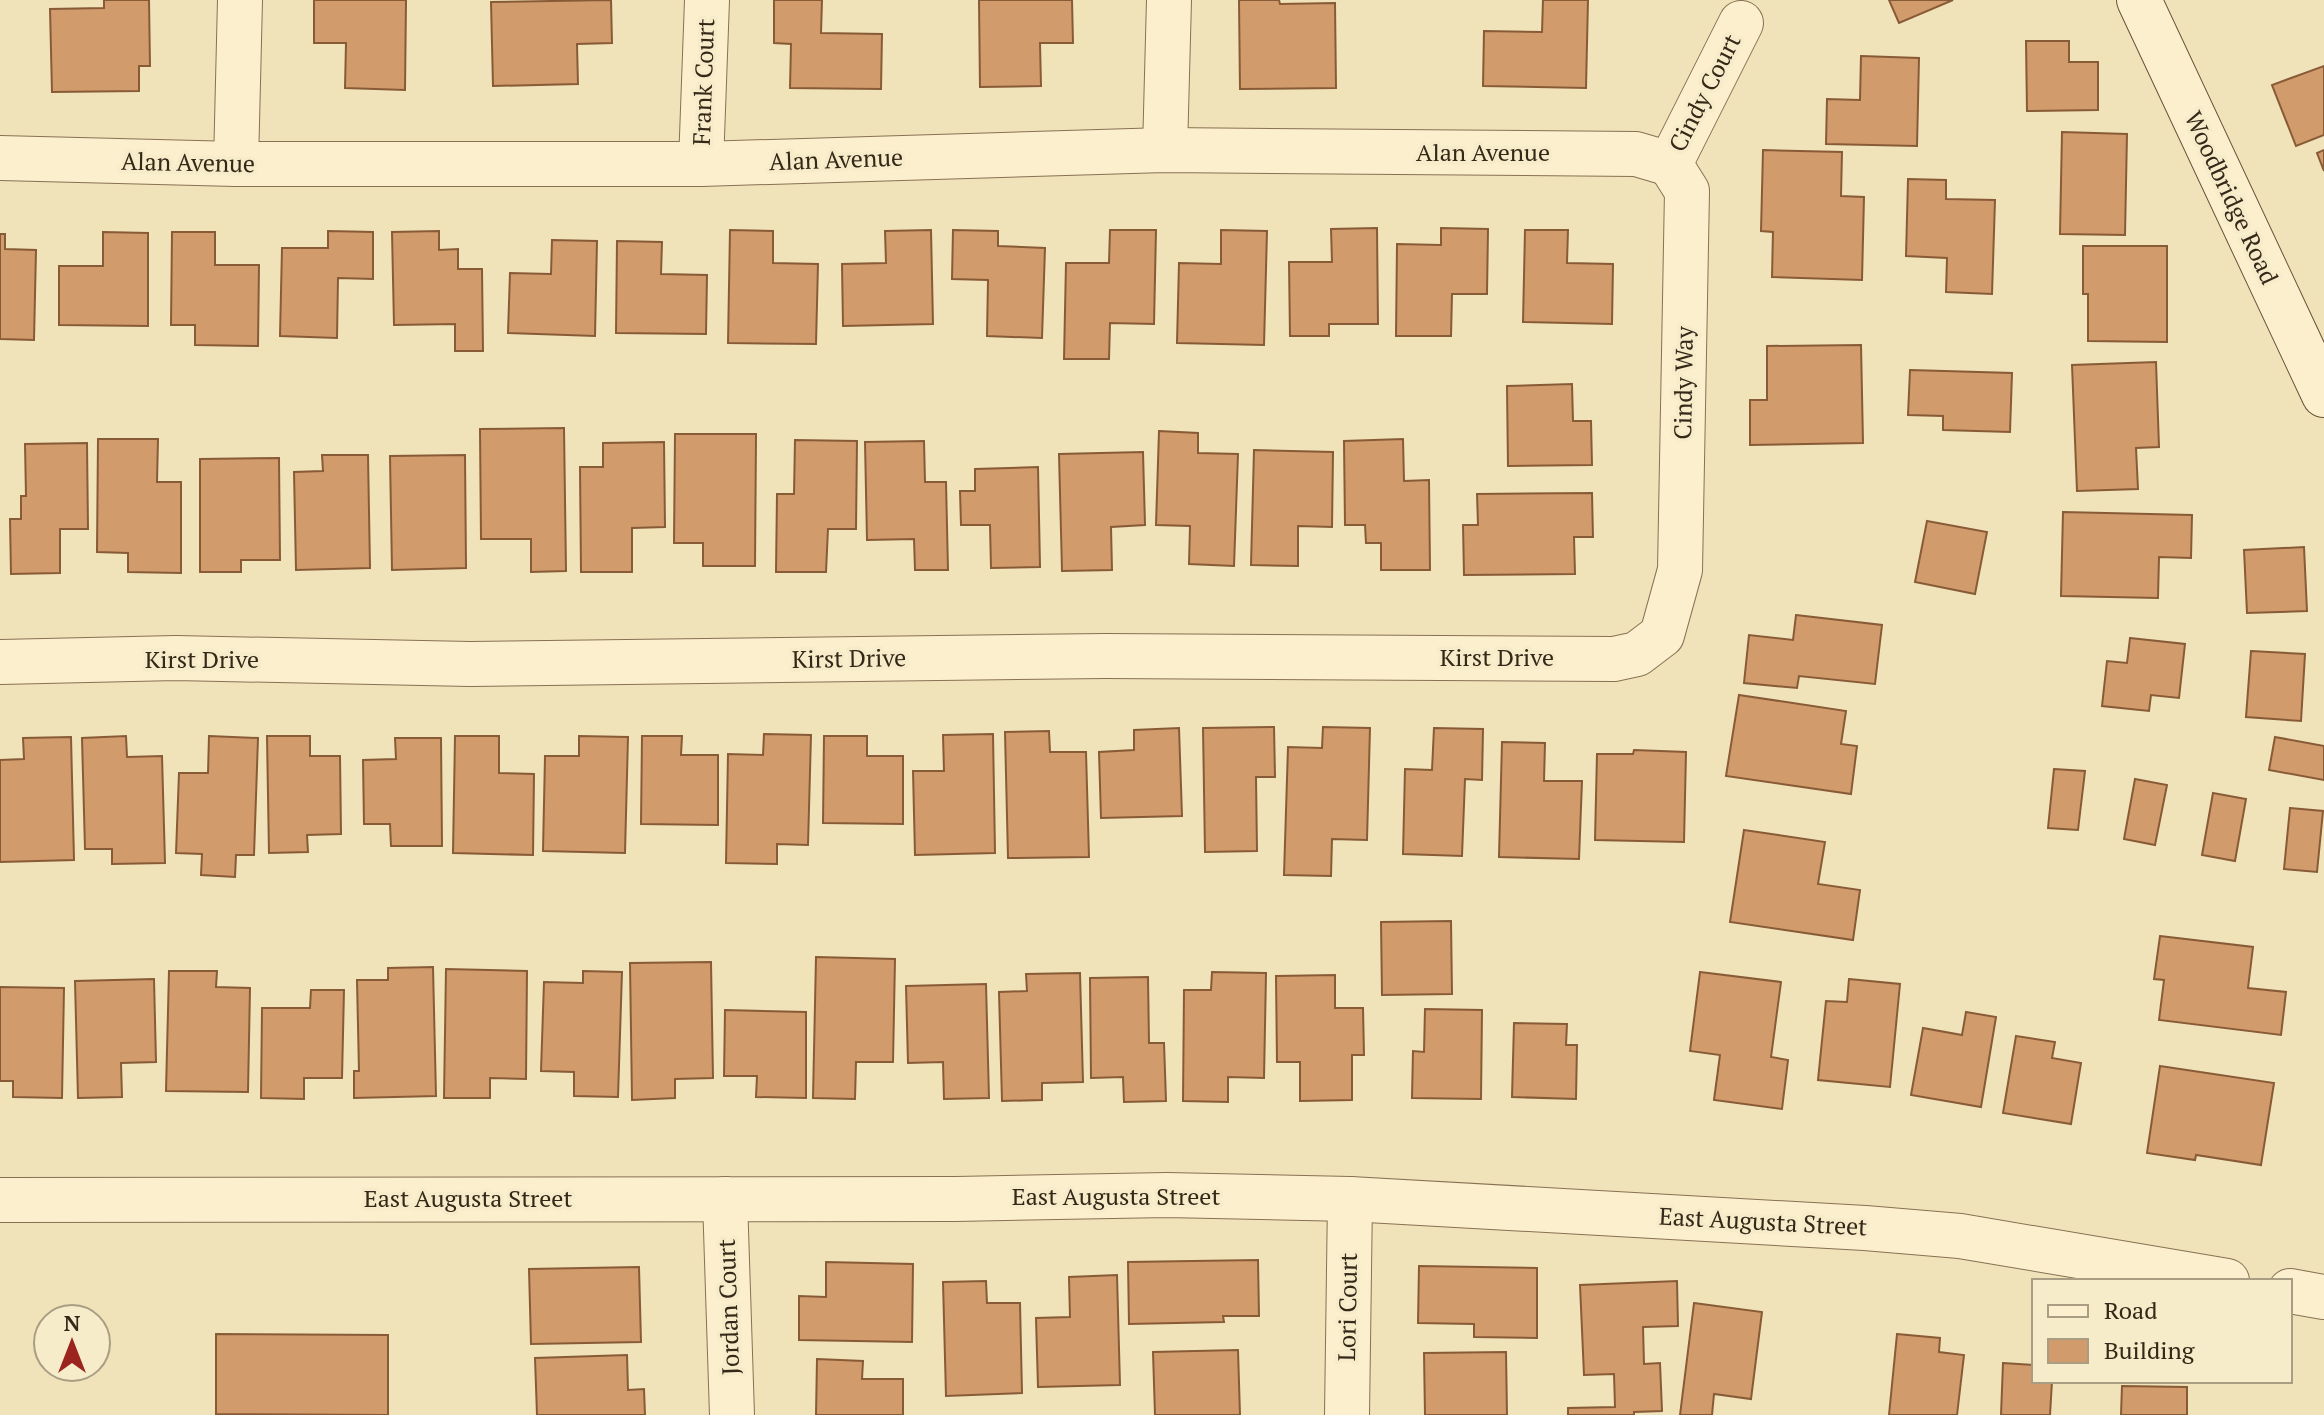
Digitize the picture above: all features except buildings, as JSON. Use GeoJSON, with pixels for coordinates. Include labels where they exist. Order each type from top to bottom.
{"type":"FeatureCollection","features":[{"type":"Feature","properties":{"kind":"street"},"geometry":{"type":"LineString","coordinates":[[236,164],[240,0]]}},
{"type":"Feature","properties":{"kind":"street","name":"Frank Court"},"geometry":{"type":"LineString","coordinates":[[701,164],[707,0]]}},
{"type":"Feature","properties":{"kind":"street"},"geometry":{"type":"LineString","coordinates":[[1165,150],[1169,0]]}},
{"type":"Feature","properties":{"kind":"street","name":"Woodbridge Road"},"geometry":{"type":"LineString","coordinates":[[2139,0],[2324,395]]}},
{"type":"Feature","properties":{"kind":"street","name":"Cindy Court"},"geometry":{"type":"LineString","coordinates":[[1670,164],[1741,23]]}},
{"type":"Feature","properties":{"kind":"street","name":"Alan Avenue"},"geometry":{"type":"LineString","coordinates":[[0,158],[236,164],[701,164],[1165,150],[1636,154],[1670,164]]}},
{"type":"Feature","properties":{"kind":"street","name":"Cindy Way"},"geometry":{"type":"LineString","coordinates":[[1670,164],[1687,191],[1680,570],[1670,606]]}},
{"type":"Feature","properties":{"kind":"street","name":"Kirst Drive"},"geometry":{"type":"LineString","coordinates":[[0,662],[176,658],[470,664],[1105,656],[1614,659],[1637,654],[1662,635],[1670,606]]}},
{"type":"Feature","properties":{"kind":"street","name":"East Augusta Street"},"geometry":{"type":"LineString","coordinates":[[0,1200],[956,1199],[1167,1195],[1350,1199],[1835,1226],[1960,1236],[2215,1279]]}},
{"type":"Feature","properties":{"kind":"street","name":"Jordan Court"},"geometry":{"type":"LineString","coordinates":[[725,1199],[732,1415]]}},
{"type":"Feature","properties":{"kind":"street","name":"Lori Court"},"geometry":{"type":"LineString","coordinates":[[1347,1415],[1350,1199]]}},
{"type":"Feature","properties":{"kind":"street"},"geometry":{"type":"LineString","coordinates":[[2292,1291],[2324,1297]]}}]}
